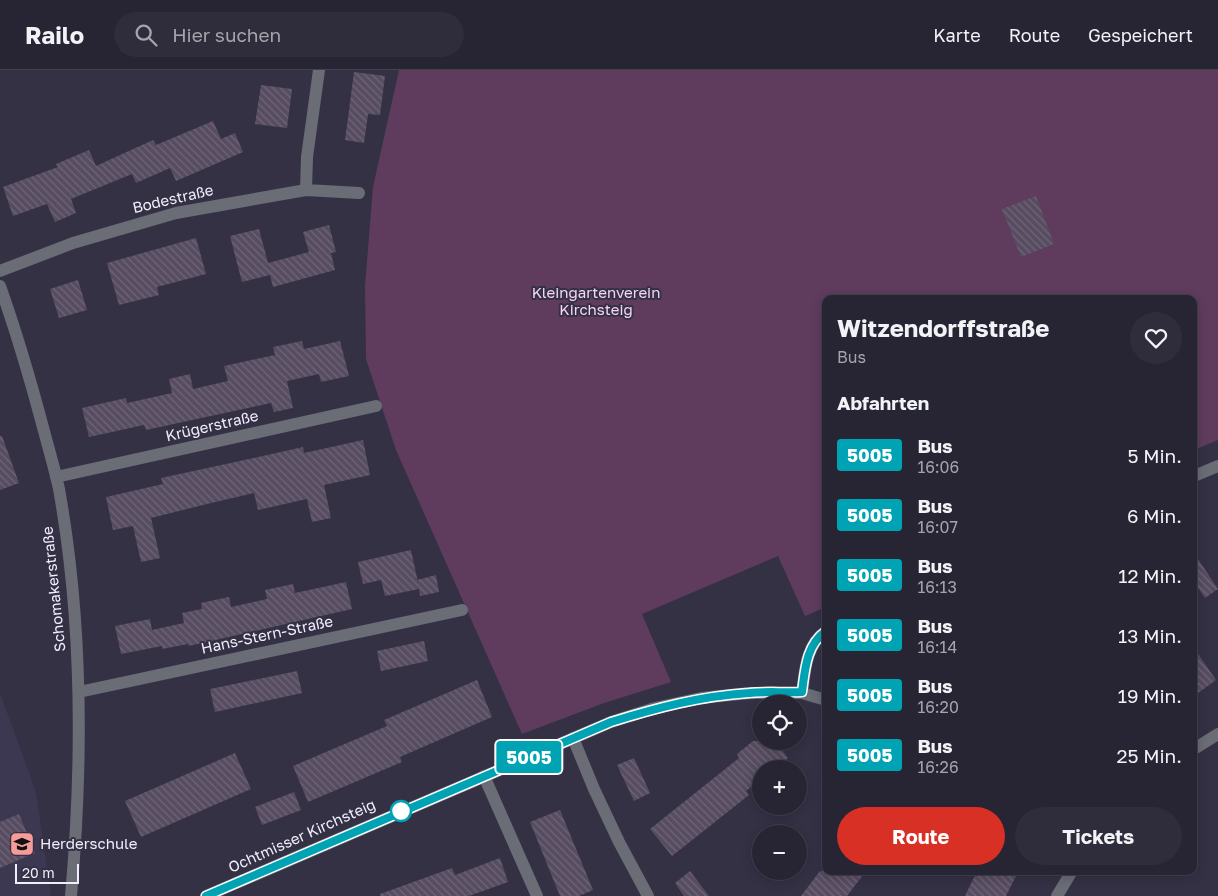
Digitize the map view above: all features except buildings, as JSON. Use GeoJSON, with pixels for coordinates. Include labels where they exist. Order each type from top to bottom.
{"type":"FeatureCollection","features":[{"type":"Feature","properties":{"kind":"street"},"geometry":{"type":"LineString","coordinates":[[306,190],[307,157],[319,70]]}},
{"type":"Feature","properties":{"kind":"street","name":"Bodestraße"},"geometry":{"type":"LineString","coordinates":[[0,271],[73,243],[176,213],[306,190],[359,193]]}},
{"type":"Feature","properties":{"kind":"street","name":"Schomakerstraße"},"geometry":{"type":"LineString","coordinates":[[0,286],[30,377],[56,477],[73,587],[79,692],[77,834],[72,896]]}},
{"type":"Feature","properties":{"kind":"street","name":"Krügerstraße"},"geometry":{"type":"LineString","coordinates":[[56,477],[376,406]]}},
{"type":"Feature","properties":{"kind":"street"},"geometry":{"type":"LineString","coordinates":[[1197,475],[1218,466]]}},
{"type":"Feature","properties":{"kind":"street","name":"Hans-Stern-Straße"},"geometry":{"type":"LineString","coordinates":[[79,692],[462,610]]}},
{"type":"Feature","properties":{"kind":"street"},"geometry":{"type":"LineString","coordinates":[[802,692],[805,666],[812,646],[822,636]]}},
{"type":"Feature","properties":{"kind":"street","name":"Ochtmisser Kirchsteig"},"geometry":{"type":"LineString","coordinates":[[206,896],[225,892],[484,776],[620,719],[655,708],[701,698],[750,693],[802,692],[822,699]]}},
{"type":"Feature","properties":{"kind":"street"},"geometry":{"type":"LineString","coordinates":[[1197,747],[1218,734]]}},
{"type":"Feature","properties":{"kind":"street"},"geometry":{"type":"LineString","coordinates":[[573,738],[611,825],[648,896]]}},
{"type":"Feature","properties":{"kind":"street"},"geometry":{"type":"LineString","coordinates":[[484,776],[533,895]]}},
{"type":"Feature","properties":{"kind":"street"},"geometry":{"type":"LineString","coordinates":[[1057,896],[1070,875]]}},
{"type":"Feature","properties":{"kind":"shaded area","name":"Herderschule"},"geometry":{"type":"Polygon","coordinates":[[[0,693],[36,792],[51,896],[0,896],[0,693]]]}},
{"type":"Feature","properties":{"kind":"green space","name":"Kleingartenverein Kirchsteig"},"geometry":{"type":"Polygon","coordinates":[[[399,70],[1218,70],[1218,440],[1197,449],[1197,295],[822,295],[822,609],[805,616],[778,556],[642,614],[671,682],[604,703],[522,734],[396,450],[366,359],[365,286],[373,187],[399,70]]]}},
{"type":"Feature","properties":{"kind":"bus line","name":"5005"},"geometry":{"type":"LineString","coordinates":[[206,896],[611,722],[655,708],[701,698],[750,693],[802,692],[805,666],[812,646],[822,634]]}},
{"type":"Feature","properties":{"kind":"place","name":"Herderschule"},"geometry":{"type":"Point","coordinates":[22,844]}}]}
